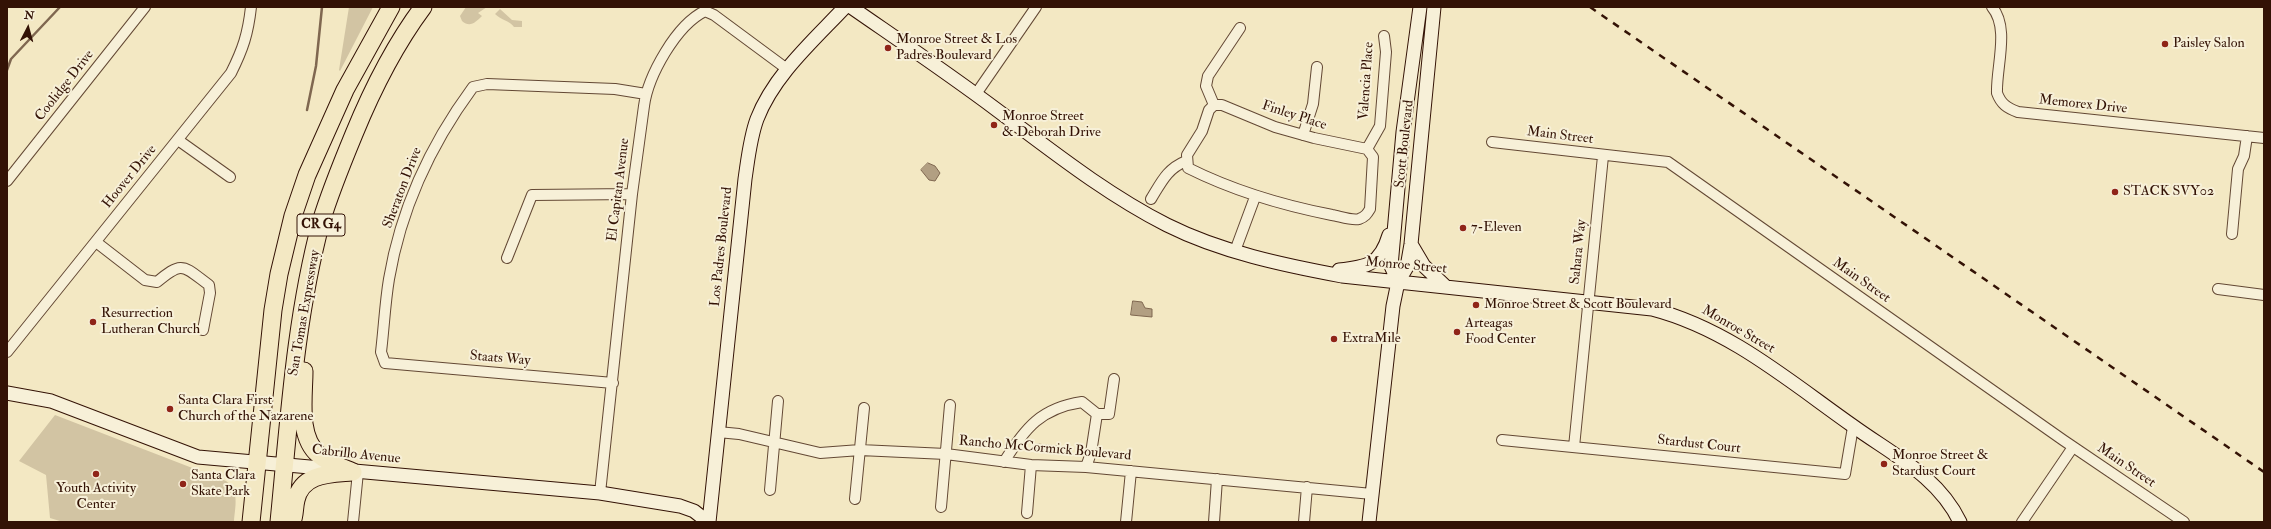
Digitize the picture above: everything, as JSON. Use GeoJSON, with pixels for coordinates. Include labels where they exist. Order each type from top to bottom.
{"type":"FeatureCollection","features":[{"type":"Feature","properties":{"kind":"highway","name":"San Tomas Expressway"},"geometry":{"type":"LineString","coordinates":[[251,522],[256,462],[273,310],[279,274],[293,216],[307,175],[345,90],[391,7]]}},
{"type":"Feature","properties":{"kind":"highway","name":"San Tomas Expressway"},"geometry":{"type":"LineString","coordinates":[[280,522],[285,464],[303,310],[321,222],[335,180],[368,98],[411,23],[423,7]]}},
{"type":"Feature","properties":{"kind":"highway"},"geometry":{"type":"LineString","coordinates":[[303,310],[304,425],[306,436],[309,444],[319,455],[355,472]]}},
{"type":"Feature","properties":{"kind":"highway"},"geometry":{"type":"LineString","coordinates":[[292,522],[296,500],[303,484],[321,474],[355,472]]}},
{"type":"Feature","properties":{"kind":"main road","name":"Los Padres Boulevard"},"geometry":{"type":"LineString","coordinates":[[708,522],[751,140],[764,104],[787,68],[845,7]]}},
{"type":"Feature","properties":{"kind":"main road","name":"Monroe Street"},"geometry":{"type":"LineString","coordinates":[[850,7],[976,94],[1100,186],[1168,225],[1235,251],[1293,267],[1320,272],[1398,282],[1652,309],[1698,324],[1723,336],[1764,363],[1912,466],[1933,483],[1954,510],[1960,522]]}},
{"type":"Feature","properties":{"kind":"main road","name":"Scott Boulevard"},"geometry":{"type":"LineString","coordinates":[[1398,282],[1391,266],[1406,104],[1420,7]]}},
{"type":"Feature","properties":{"kind":"main road","name":"Scott Boulevard"},"geometry":{"type":"LineString","coordinates":[[1369,522],[1391,327],[1398,282],[1407,267],[1411,244],[1434,7]]}},
{"type":"Feature","properties":{"kind":"main road"},"geometry":{"type":"LineString","coordinates":[[1320,272],[1361,268],[1376,260],[1385,248],[1396,214]]}},
{"type":"Feature","properties":{"kind":"main road"},"geometry":{"type":"LineString","coordinates":[[1411,244],[1424,266],[1445,286]]}},
{"type":"Feature","properties":{"kind":"main road","name":"Cabrillo Avenue"},"geometry":{"type":"LineString","coordinates":[[7,393],[51,401],[198,457],[600,493],[680,506],[694,511],[708,522]]}},
{"type":"Feature","properties":{"kind":"street","name":"Coolidge Drive"},"geometry":{"type":"LineString","coordinates":[[7,181],[145,7]]}},
{"type":"Feature","properties":{"kind":"street","name":"Hoover Drive"},"geometry":{"type":"LineString","coordinates":[[7,352],[231,73],[243,50],[248,33],[251,7]]}},
{"type":"Feature","properties":{"kind":"street"},"geometry":{"type":"LineString","coordinates":[[976,94],[1036,7]]}},
{"type":"Feature","properties":{"kind":"street","name":"Memorex Drive"},"geometry":{"type":"LineString","coordinates":[[1997,9],[2002,29],[1997,93],[2000,102],[2008,108],[2018,112],[2264,138]]}},
{"type":"Feature","properties":{"kind":"street","name":"El Capitan Avenue"},"geometry":{"type":"LineString","coordinates":[[600,493],[632,194],[646,94],[658,63],[695,16],[705,11],[714,15],[787,68]]}},
{"type":"Feature","properties":{"kind":"street"},"geometry":{"type":"LineString","coordinates":[[1240,28],[1208,76],[1206,86],[1214,105],[1209,110],[1202,131],[1187,155],[1186,161],[1188,168],[1255,197],[1300,209],[1358,219],[1367,215],[1370,209],[1373,157],[1367,149]]}},
{"type":"Feature","properties":{"kind":"street","name":"Valencia Place"},"geometry":{"type":"LineString","coordinates":[[1367,149],[1380,126],[1386,52],[1384,36]]}},
{"type":"Feature","properties":{"kind":"street"},"geometry":{"type":"LineString","coordinates":[[1303,135],[1313,104],[1317,67]]}},
{"type":"Feature","properties":{"kind":"street","name":"Sheraton Drive"},"geometry":{"type":"LineString","coordinates":[[385,362],[381,352],[389,278],[400,232],[425,163],[453,115],[473,87],[487,84],[615,89],[646,94]]}},
{"type":"Feature","properties":{"kind":"street","name":"Finley Place"},"geometry":{"type":"LineString","coordinates":[[1214,105],[1222,105],[1275,127],[1303,135],[1367,149]]}},
{"type":"Feature","properties":{"kind":"street"},"geometry":{"type":"LineString","coordinates":[[2232,234],[2238,170],[2244,156],[2247,136]]}},
{"type":"Feature","properties":{"kind":"street"},"geometry":{"type":"LineString","coordinates":[[178,140],[230,177]]}},
{"type":"Feature","properties":{"kind":"street","name":"Main Street"},"geometry":{"type":"LineString","coordinates":[[1492,142],[1603,156],[1668,162],[2073,447],[2184,522]]}},
{"type":"Feature","properties":{"kind":"street","name":"Sahara Way"},"geometry":{"type":"LineString","coordinates":[[1574,447],[1603,156]]}},
{"type":"Feature","properties":{"kind":"street"},"geometry":{"type":"LineString","coordinates":[[1151,198],[1169,171],[1186,161]]}},
{"type":"Feature","properties":{"kind":"street"},"geometry":{"type":"LineString","coordinates":[[507,258],[532,195],[632,194]]}},
{"type":"Feature","properties":{"kind":"street"},"geometry":{"type":"LineString","coordinates":[[1235,251],[1255,197]]}},
{"type":"Feature","properties":{"kind":"street"},"geometry":{"type":"LineString","coordinates":[[96,242],[145,280],[157,282],[173,269],[181,267],[187,268],[209,285],[210,293],[203,330]]}},
{"type":"Feature","properties":{"kind":"street"},"geometry":{"type":"LineString","coordinates":[[2218,289],[2264,295]]}},
{"type":"Feature","properties":{"kind":"street","name":"Staats Way"},"geometry":{"type":"LineString","coordinates":[[385,362],[612,383]]}},
{"type":"Feature","properties":{"kind":"street"},"geometry":{"type":"LineString","coordinates":[[1004,462],[1021,434],[1042,415],[1063,405],[1082,402],[1097,414],[1109,414],[1114,380]]}},
{"type":"Feature","properties":{"kind":"street"},"geometry":{"type":"LineString","coordinates":[[770,490],[778,401]]}},
{"type":"Feature","properties":{"kind":"street"},"geometry":{"type":"LineString","coordinates":[[941,507],[950,405]]}},
{"type":"Feature","properties":{"kind":"street"},"geometry":{"type":"LineString","coordinates":[[855,499],[864,408]]}},
{"type":"Feature","properties":{"kind":"street"},"geometry":{"type":"LineString","coordinates":[[1086,467],[1091,453],[1097,414]]}},
{"type":"Feature","properties":{"kind":"street","name":"Stardust Court"},"geometry":{"type":"LineString","coordinates":[[1502,440],[1845,474],[1854,427]]}},
{"type":"Feature","properties":{"kind":"street","name":"Rancho McCormick Boulevard"},"geometry":{"type":"LineString","coordinates":[[718,432],[739,434],[820,453],[860,450],[946,454],[1031,465],[1086,467],[1372,494]]}},
{"type":"Feature","properties":{"kind":"street"},"geometry":{"type":"LineString","coordinates":[[2022,522],[2073,447]]}},
{"type":"Feature","properties":{"kind":"street"},"geometry":{"type":"LineString","coordinates":[[1027,513],[1031,465]]}},
{"type":"Feature","properties":{"kind":"street"},"geometry":{"type":"LineString","coordinates":[[1126,522],[1132,471]]}},
{"type":"Feature","properties":{"kind":"street"},"geometry":{"type":"LineString","coordinates":[[353,522],[355,472]]}},
{"type":"Feature","properties":{"kind":"street"},"geometry":{"type":"LineString","coordinates":[[1214,522],[1217,479]]}},
{"type":"Feature","properties":{"kind":"street"},"geometry":{"type":"LineString","coordinates":[[1304,522],[1307,487]]}},
{"type":"Feature","properties":{"kind":"shaded area"},"geometry":{"type":"Polygon","coordinates":[[[349,7],[373,7],[340,71],[339,70],[349,7]]]}},
{"type":"Feature","properties":{"kind":"shaded area"},"geometry":{"type":"Polygon","coordinates":[[[466,7],[487,7],[478,13],[482,16],[475,22],[468,24],[462,21],[460,16],[466,7]]]}},
{"type":"Feature","properties":{"kind":"shaded area"},"geometry":{"type":"Polygon","coordinates":[[[500,9],[512,20],[522,21],[522,27],[514,27],[497,16],[495,14],[500,9]]]}},
{"type":"Feature","properties":{"kind":"shaded area"},"geometry":{"type":"Polygon","coordinates":[[[928,163],[935,166],[940,173],[935,181],[929,180],[921,170],[928,163]]]}},
{"type":"Feature","properties":{"kind":"shaded area"},"geometry":{"type":"Polygon","coordinates":[[[1133,301],[1142,302],[1145,308],[1152,309],[1152,317],[1131,315],[1133,301]]]}},
{"type":"Feature","properties":{"kind":"shaded area"},"geometry":{"type":"Polygon","coordinates":[[[55,415],[226,481],[233,490],[236,500],[234,522],[63,522],[50,518],[46,475],[19,461],[55,415]]]}},
{"type":"Feature","properties":{"kind":"shaded area"},"geometry":{"type":"Polygon","coordinates":[[[1037,444],[1057,446],[1057,454],[1036,452],[1037,444]]]}},
{"type":"Feature","properties":{"kind":"waterway"},"geometry":{"type":"LineString","coordinates":[[7,70],[11,59],[60,7]]}},
{"type":"Feature","properties":{"kind":"waterway"},"geometry":{"type":"LineString","coordinates":[[307,110],[316,66],[322,7]]}},
{"type":"Feature","properties":{"kind":"railway"},"geometry":{"type":"LineString","coordinates":[[1590,7],[2264,472]]}},
{"type":"Feature","properties":{"kind":"place","name":"Paisley Salon"},"geometry":{"type":"Point","coordinates":[2165,44]}},
{"type":"Feature","properties":{"kind":"place","name":"Monroe Street & Los Padres Boulevard"},"geometry":{"type":"Point","coordinates":[888,48]}},
{"type":"Feature","properties":{"kind":"place","name":"Monroe Street & Deborah Drive"},"geometry":{"type":"Point","coordinates":[994,125]}},
{"type":"Feature","properties":{"kind":"place","name":"STACK SVY02"},"geometry":{"type":"Point","coordinates":[2115,192]}},
{"type":"Feature","properties":{"kind":"place","name":"7-Eleven"},"geometry":{"type":"Point","coordinates":[1463,228]}},
{"type":"Feature","properties":{"kind":"place","name":"Monroe Street & Scott Boulevard"},"geometry":{"type":"Point","coordinates":[1476,305]}},
{"type":"Feature","properties":{"kind":"place","name":"Resurrection Lutheran Church"},"geometry":{"type":"Point","coordinates":[93,322]}},
{"type":"Feature","properties":{"kind":"place","name":"Arteagas Food Center"},"geometry":{"type":"Point","coordinates":[1457,332]}},
{"type":"Feature","properties":{"kind":"place","name":"ExtraMile"},"geometry":{"type":"Point","coordinates":[1334,339]}},
{"type":"Feature","properties":{"kind":"place","name":"Santa Clara First Church of the Nazarene"},"geometry":{"type":"Point","coordinates":[170,409]}},
{"type":"Feature","properties":{"kind":"place","name":"Monroe Street & Stardust Court"},"geometry":{"type":"Point","coordinates":[1884,464]}},
{"type":"Feature","properties":{"kind":"place","name":"Youth Activity Center"},"geometry":{"type":"Point","coordinates":[96,474]}},
{"type":"Feature","properties":{"kind":"place","name":"Santa Clara Skate Park"},"geometry":{"type":"Point","coordinates":[183,484]}}]}
